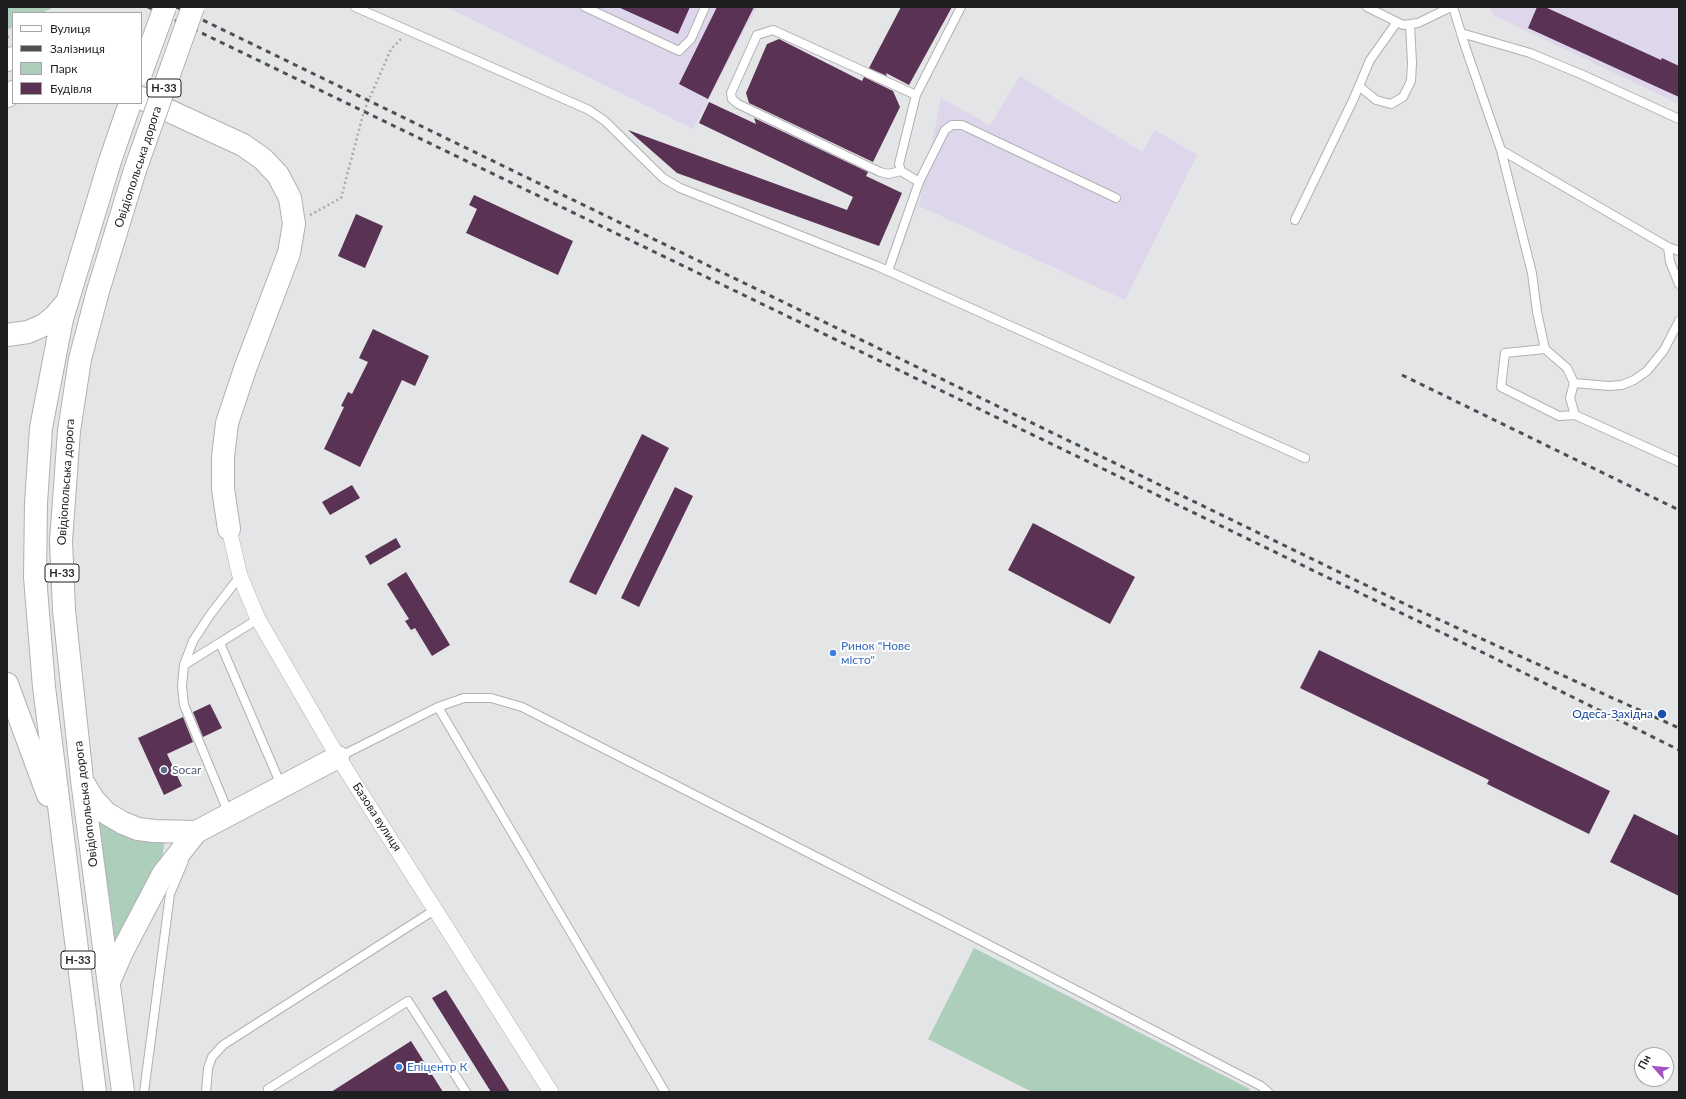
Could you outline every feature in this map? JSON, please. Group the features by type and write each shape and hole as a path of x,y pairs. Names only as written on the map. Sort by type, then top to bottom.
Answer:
{"main road":[{"name":"Н-33","path":"142,70 165,7"},
{"name":"Овідіопольська дорога","path":"123,1092 82,780 62,576 61,541 66,460 74,394 88,326 135,170 193,7"},
{"path":"142,90 196,122"},
{"path":"142,98 196,122 243,145 263,159 278,175 290,198 294,224 289,253 245,369 227,423 223,457 223,483 229,529"},
{"name":"Н-33","path":"95,1092 42,672 37,612 34,541 42,428 54,354 66,302 110,160 130,104"},
{"path":"7,335 28,332 44,325 55,316 66,302"},
{"path":"7,684 61,829"},
{"path":"82,780 92,799 106,813 123,823 138,829 154,831 196,832 230,816 338,757"},
{"path":"108,982 163,874 196,832"}],"street":[{"name":"Базова вулиця","path":"229,529 240,576 258,618 338,757 551,1092"}],"lane":[{"path":"355,7 588,110 605,121 664,178 680,188 888,271 1305,458"},
{"path":"585,7 678,51 691,39 705,7"},
{"path":"919,182 901,171 899,164 916,95 961,7"},
{"path":"1366,7 1403,24 1418,23 1452,7 1501,150 1523,236 1545,349 1567,368 1574,383 1570,398 1575,415"},
{"path":"1295,220 1370,60 1397,22"},
{"path":"1359,86 1376,100 1391,104 1403,97 1411,81 1412,63 1410,24"},
{"path":"901,171 888,174 880,172 738,104 732,99 730,93 757,35 774,30 916,95"},
{"path":"1461,33 1530,53 1583,75 1679,119"},
{"path":"888,271 919,182 945,130 952,125 962,124 1116,198"},
{"path":"1501,150 1668,247 1679,251"},
{"path":"1668,247 1670,262 1679,284"},
{"path":"1574,383 1609,386 1622,385 1634,380 1646,371 1664,350 1679,321"},
{"path":"1545,349 1505,354 1500,387 1559,416 1575,415 1679,462"},
{"path":"230,816 184,704 182,686 184,665 193,641 210,615 240,576"},
{"path":"184,665 258,618"},
{"path":"220,643 282,788"},
{"path":"338,757 438,707 464,698 491,698 522,707 975,938 1261,1086 1268,1092"},
{"path":"438,707 665,1092"},
{"path":"144,1092 170,894 196,832"},
{"path":"206,1092 208,1068 212,1057 223,1045 436,909"},
{"path":"268,1089 408,1001 466,1092"}],"path":[{"path":"294,224 341,198 364,111 391,49 409,31"}],"shaded area":[{"path":"447,7 757,7 693,129"},
{"path":"1489,7 1679,7 1679,104 1495,16"},
{"path":"1020,76 1142,152 1155,130 1197,155 1125,300 919,206 941,98 990,125"}],"green space":[{"path":"7,7 54,7 44,12 12,12 12,28 7,30"},
{"path":"97,810 165,840 162,857 116,948"},
{"path":"974,948 1250,1089 1248,1092 1032,1092 928,1039"}],"building":[{"path":"618,7 690,7 678,34"},
{"path":"717,7 754,7 708,99 679,84"},
{"path":"901,7 952,7 909,85 886,73 887,76 869,68"},
{"path":"1537,7 1545,7 1661,60 1662,58 1679,66 1679,97 1528,28"},
{"path":"779,39 862,81 864,77 893,91 900,107 873,162 749,103 746,93 767,44"},
{"path":"709,102 756,124 754,118 868,172 866,176 902,193 879,246 677,173 628,130 847,210 853,197 699,123"},
{"path":"474,195 573,241 558,275 466,233 477,209 469,205"},
{"path":"356,214 383,226 365,268 338,256"},
{"path":"373,329 429,356 415,386 402,380 360,467 324,449 344,407 341,406 348,392 352,394 368,362 359,358"},
{"path":"642,434 669,448 596,595 569,582"},
{"path":"352,485 360,498 330,515 322,502"},
{"path":"675,487 693,496 639,607 621,598"},
{"path":"1033,523 1135,577 1110,624 1008,570"},
{"path":"396,538 401,547 370,565 365,556"},
{"path":"406,572 450,645 432,656 415,628 411,630 405,621 409,619 387,584"},
{"path":"1319,650 1610,791 1589,834 1487,784 1489,780 1300,688"},
{"path":"210,704 222,728 203,737 193,712"},
{"name":"Socar","path":"183,717 193,742 167,754 182,786 164,795 138,738"},
{"path":"1634,814 1679,836 1679,896 1610,862"},
{"path":"446,990 510,1092 491,1092 432,998"},
{"name":"Епіцентр К","path":"411,1041 443,1092 331,1092"}],"railway":[{"path":"148,7 1490,656 1679,750"},
{"path":"176,7 1409,606 1679,728"},
{"path":"1402,375 1679,510"}],"place":[{"name":"Ринок \"Нове місто\"","path":"833,653"},
{"name":"Одеса-Західна","path":"1662,714"},
{"name":"Socar","path":"164,770"},
{"name":"Епіцентр К","path":"399,1067"}]}
